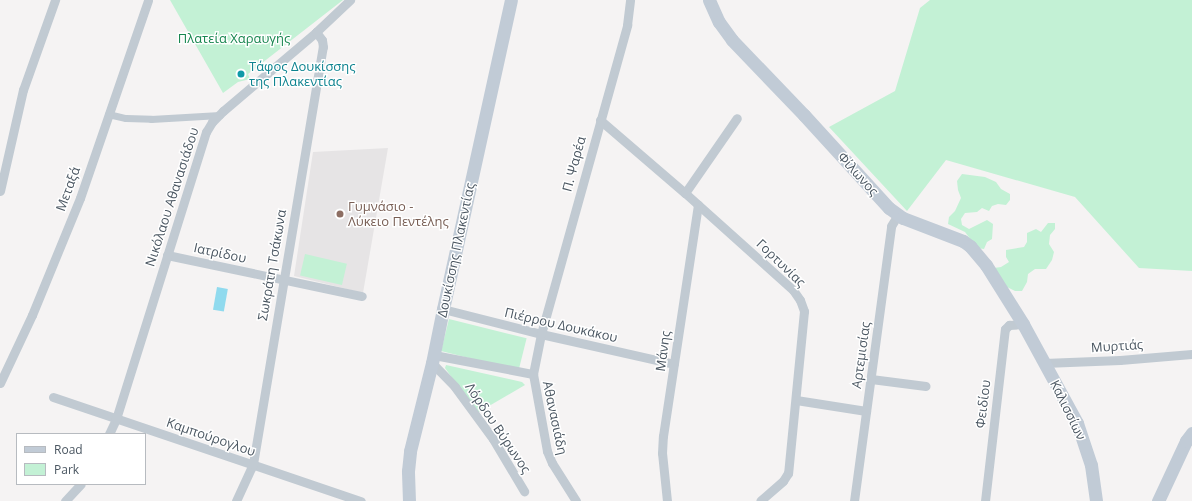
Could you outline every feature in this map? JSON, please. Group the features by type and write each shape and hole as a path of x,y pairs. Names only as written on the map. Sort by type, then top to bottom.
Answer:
{"main road":[{"name":"Δουκίσσης Πλακεντίας","path":"409,501 408,471 410,451 433,359 511,0"},
{"name":"Φίλωνος","path":"709,0 719,22 732,40 804,114 883,202 898,215 954,237 970,246 996,280 1023,324"},
{"name":"Καλισσίων","path":"1023,324 1069,407 1082,437 1091,465 1096,501"},
{"path":"1158,501 1186,441 1192,433"}],"street":[{"path":"0,191 23,90 55,0"},
{"name":"Μεταξά","path":"0,382 32,315 80,198 148,0"},
{"name":"Νικόλαου Αθανασιάδου","path":"109,433 116,418 206,132 212,122 316,32 350,0"},
{"name":"Π. Ψαρέα","path":"541,334 627,25 630,0"},
{"name":"Σωκράτη Τσάκωνα","path":"236,501 252,464 323,47 322,40 316,32"},
{"path":"108,114 126,118 151,119 220,115"},
{"path":"685,193 737,118"},
{"name":"Γορτυνίας","path":"600,120 685,193 793,290 800,300 804,311 788,472 783,481 760,501"},
{"name":"Μάνης","path":"667,501 662,453 663,436 698,205"},
{"name":"Αρτεμισίας","path":"854,501 891,226 898,215"},
{"name":"Ιατρίδου","path":"167,255 362,296"},
{"name":"Πιέρρου Δουκάκου","path":"443,309 541,334 674,364"},
{"name":"Φειδίου","path":"985,501 1006,329 1009,325 1023,324"},
{"name":"Αθανασιάδη","path":"541,334 533,374 547,451 552,463 576,501"},
{"name":"Μυρτιάς","path":"1044,363 1120,360 1192,354"},
{"path":"433,359 533,374"},
{"name":"Λόρδου Βύρωνος","path":"433,359 456,387 489,433 524,491"},
{"path":"871,379 926,386"},
{"name":"Καμπούρογλου","path":"53,397 361,501"},
{"path":"796,400 866,411"},
{"path":"65,501 80,485"}],"shaded area":[{"name":"Γυμνάσιο - Λύκειο Πεντέλης","path":"388,148 363,293 294,276 313,152"}],"green space":[{"name":"Πλατεία Χαραυγής","path":"170,0 343,0 248,74 250,79 238,82 223,93"},
{"path":"930,0 1192,0 1192,271 1139,268 1075,197 946,160 907,211 829,127 895,91 920,8"},
{"path":"962,174 985,177 996,182 1001,189 1010,194 1010,200 1006,205 998,204 992,206 989,211 982,208 977,212 965,213 961,219 962,225 969,229 987,220 993,224 992,239 987,242 984,249 977,248 965,232 948,224 949,217 955,211 961,198 957,181"},
{"path":"1048,223 1055,223 1055,229 1050,235 1049,244 1054,252 1052,260 1046,269 1035,269 1028,274 1027,282 1022,291 1015,291 1007,287 994,268 1001,267 1009,262 1006,257 1006,250 1024,247 1027,242 1027,233 1036,229 1041,232"},
{"path":"305,254 347,264 342,285 300,275"},
{"path":"449,319 527,338 519,370 441,351"},
{"path":"446,365 522,382 525,385 477,413 445,368"}],"water":[{"path":"217,287 228,289 224,312 213,310"}],"place":[{"name":"Τάφος Δουκίσσης της Πλακεντίας","path":"241,74"},
{"name":"Γυμνάσιο - Λύκειο Πεντέλης","path":"340,214"}]}
